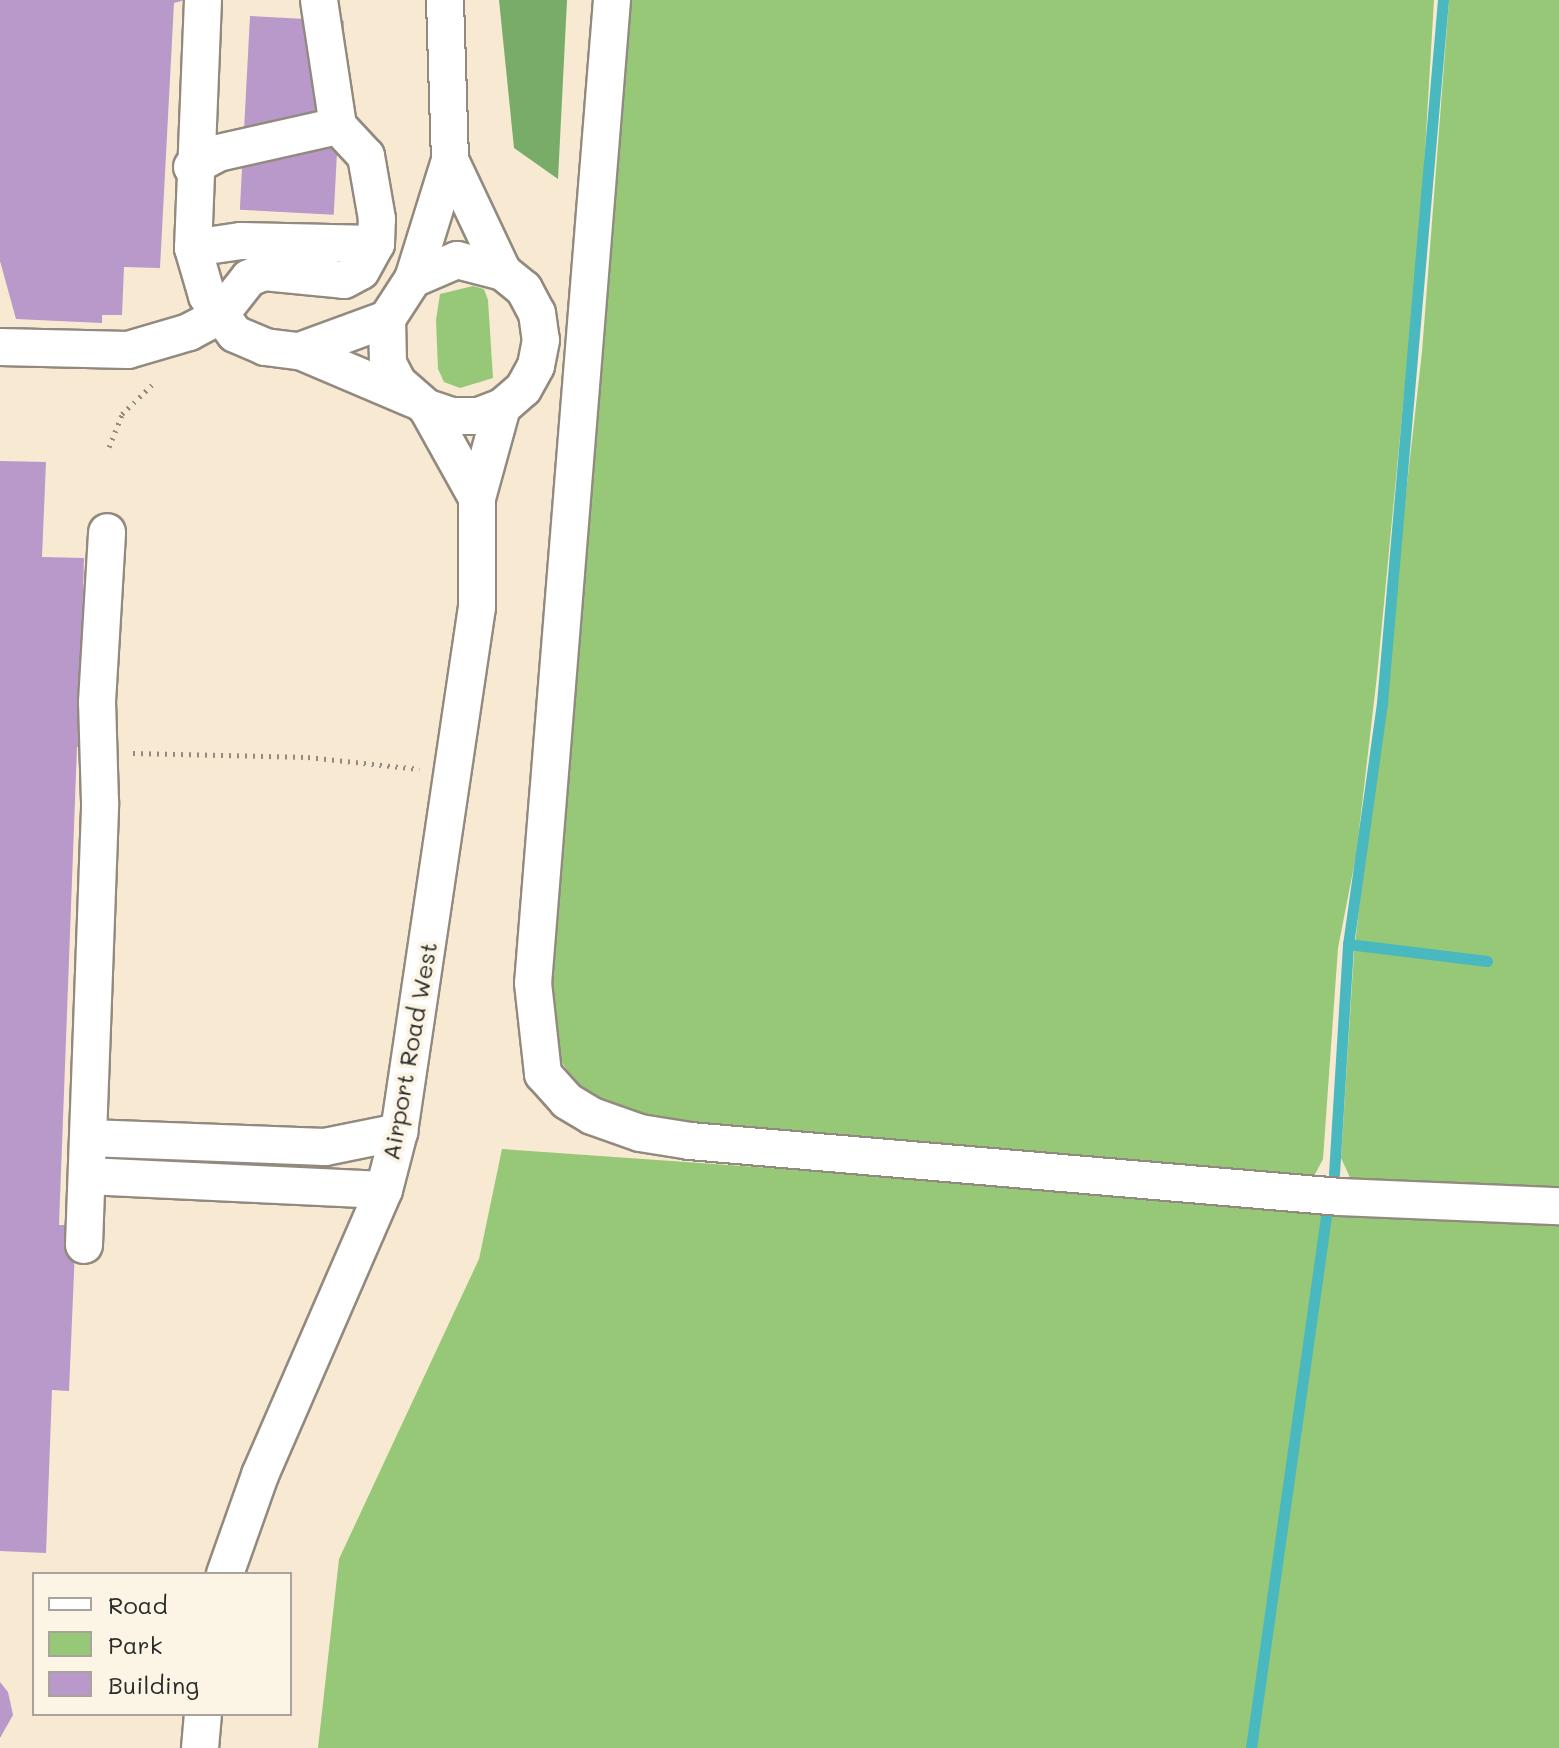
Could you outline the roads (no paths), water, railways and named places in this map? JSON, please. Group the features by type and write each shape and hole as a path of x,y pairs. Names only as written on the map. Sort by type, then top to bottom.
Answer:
{"street":[{"path":"203,0 192,167 193,248 207,296 219,316 235,334 265,347 300,351 452,416 478,416 502,407 523,389 536,366 541,340 537,313 524,289 503,272 457,260 413,279"},
{"path":"0,347 128,350 179,336 219,316 249,278 264,272 344,280 361,271 376,244 366,156 338,126 319,0"},
{"path":"420,404 388,363 387,319 397,297 413,279 450,160 445,0"},
{"path":"612,0 533,983 543,1074 567,1101 592,1116 640,1133 690,1141 1324,1195 1559,1206"},
{"path":"192,167 218,153 338,126"},
{"path":"450,160 503,272"},
{"path":"193,248 241,241 376,244"},
{"path":"300,351 387,319"},
{"name":"Airport Road West","path":"420,404 477,498"},
{"name":"Airport Road West","path":"226,1572 260,1475 384,1190 399,1132 477,607 477,498 502,407"},
{"path":"84,1245 100,752 97,702 107,532"},
{"path":"89,1138 325,1147 399,1132"},
{"path":"87,1176 384,1190"},
{"path":"200,1748 203,1716"}],"waterway":[{"path":"1443,0 1382,703 1348,944 1487,961"},
{"path":"1334,1174 1348,944"},
{"path":"1251,1748 1327,1209"}]}
